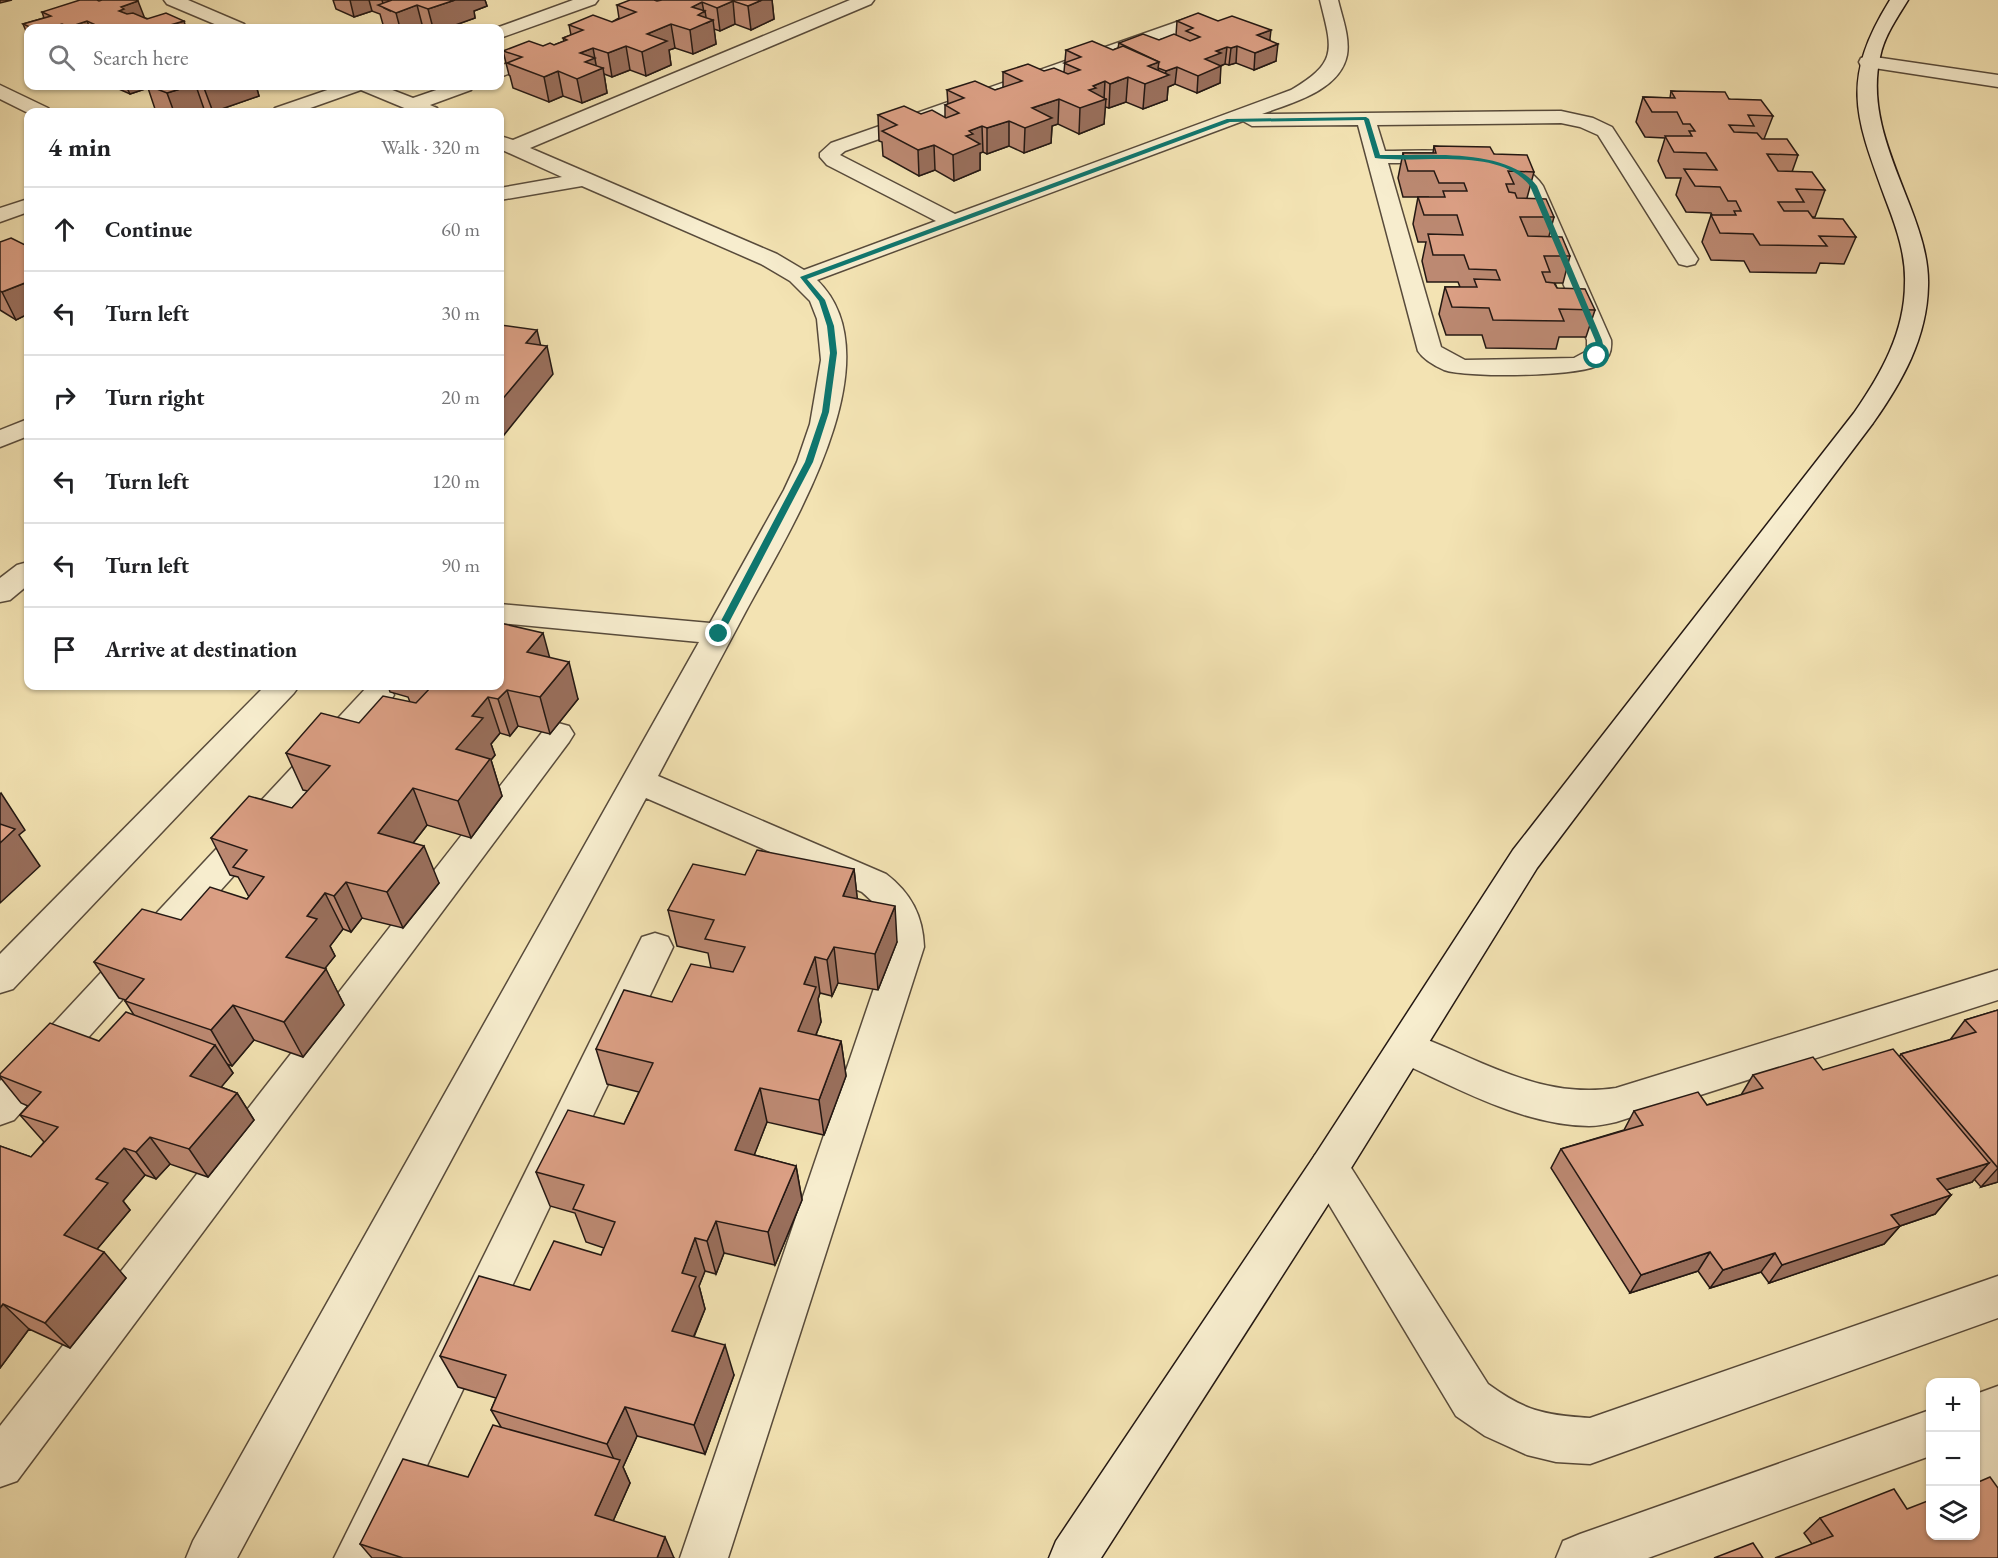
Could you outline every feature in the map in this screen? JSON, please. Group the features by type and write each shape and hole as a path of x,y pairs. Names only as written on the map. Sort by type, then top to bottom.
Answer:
{"street":[{"path":"173,0 229,24"},
{"path":"506,145 865,0"},
{"path":"802,278 1298,94 1328,74 1336,64 1339,53 1329,0"},
{"path":"1073,1558 1407,1048 1525,859 1864,418 1894,373 1911,328 1917,284 1912,242 1869,126 1865,87 1869,54 1882,23 1899,0"},
{"path":"504,31 573,2"},
{"path":"956,222 834,161 830,153 838,147 1197,21"},
{"path":"504,70 564,46"},
{"path":"1868,62 1998,81"},
{"path":"293,108 345,90"},
{"path":"377,90 420,108"},
{"path":"424,108 457,90"},
{"path":"0,91 33,108"},
{"path":"1230,120 1561,117 1597,126 1605,131 1687,259"},
{"path":"1366,119 1430,351 1444,361 1465,367 1574,365 1587,362 1597,356 1601,349 1599,340 1533,186 1525,175 1506,166 1480,159 1377,157"},
{"path":"210,1558 719,634 809,462 825,412 833,353 831,326 822,300 802,278 769,259 506,145"},
{"path":"504,193 584,179"},
{"path":"0,216 24,207"},
{"path":"0,439 24,429"},
{"path":"0,593 18,570"},
{"path":"504,613 719,634"},
{"path":"0,978 280,690"},
{"path":"0,1108 378,695"},
{"path":"0,1464 558,734"},
{"path":"638,781 873,883 889,895 900,910 906,928 906,947 704,1558"},
{"path":"358,1558 655,947"},
{"path":"1407,1048 1535,1102 1563,1108 1591,1109 1616,1105 1998,985"},
{"path":"1329,1168 1472,1400 1497,1419 1523,1432 1552,1440 1590,1442 1998,1297"},
{"path":"1980,1416 1998,1409"},
{"path":"1580,1558 1926,1434"},
{"path":"1980,1445 1998,1475"}],"building":[{"path":"80,0 137,0 121,7 124,9 119,11 127,14 133,13 147,19 166,13 184,21 174,24 94,24 87,21 78,24 23,24 51,16 42,12"},
{"path":"392,0 455,0 428,9 417,5 396,13 378,5"},
{"path":"630,0 762,0 748,6 733,1 717,8 702,2 692,7 705,11 698,15 713,20 690,30 671,24 647,34 667,41 642,52 626,46 608,53 593,48 580,53 595,58 585,62 603,68 577,79 558,71 544,77 507,63 522,57 504,51 529,41 543,46 567,40 563,38 583,30 569,25 593,15 612,22 636,12 617,5"},
{"path":"1198,13 1218,21 1232,16 1271,30 1257,35 1278,44 1255,53 1237,46 1216,51 1221,53 1205,59 1221,66 1198,76 1177,67 1166,71 1158,68 1159,62 1119,43 1143,34 1159,40 1174,34 1190,41 1200,37 1186,31 1193,28 1177,21"},
{"path":"1092,41 1113,50 1123,46 1159,62 1148,66 1169,75 1145,84 1128,77 1110,84 1105,81 1089,90 1106,99 1080,108 1059,99 1032,108 1052,118 1025,128 1009,121 987,128 982,126 969,131 973,134 966,136 980,144 953,155 934,145 918,150 882,131 897,125 878,115 904,106 921,114 932,110 946,118 959,113 945,105 964,98 947,90 975,81 995,90 1022,81 1003,72 1028,64 1044,71 1054,68 1068,74 1080,70 1064,63 1081,57 1066,50"},
{"path":"159,90 177,90 167,93"},
{"path":"1671,91 1725,92 1729,99 1761,100 1773,116 1748,115 1754,126 1729,125 1734,132 1757,133 1762,139 1787,139 1798,155 1767,154 1778,171 1812,172 1825,190 1796,189 1804,202 1778,202 1784,211 1808,211 1813,218 1843,219 1856,237 1819,236 1827,246 1760,245 1753,234 1720,233 1711,215 1736,215 1734,211 1741,211 1736,201 1728,201 1720,187 1695,186 1684,169 1717,170 1706,153 1674,152 1665,136 1692,136 1689,131 1695,131 1690,124 1683,124 1677,112 1652,112 1643,97 1675,98"},
{"path":"1434,146 1490,147 1494,154 1527,155 1534,172 1508,171 1514,184 1506,184 1509,192 1515,193 1517,198 1546,199 1554,217 1520,217 1528,236 1562,237 1570,256 1544,256 1550,272 1542,272 1546,282 1554,283 1557,288 1585,289 1595,310 1559,309 1564,321 1493,320 1489,308 1452,307 1445,287 1477,287 1474,279 1500,280 1496,270 1469,269 1464,255 1433,255 1428,234 1463,235 1457,215 1424,215 1418,197 1445,197 1443,191 1467,191 1464,183 1439,183 1434,171 1408,171 1403,153 1436,153"},
{"path":"11,238 24,244 24,283 2,292 0,291 0,242"},
{"path":"504,326 537,330 526,343 547,346 504,397"},
{"path":"504,624 543,633 527,652 569,662 540,697 507,690 498,699 488,697 472,716 483,718 456,749 490,759 458,801 413,788 378,833 424,846 387,892 346,882 334,896 325,893 307,916 317,919 286,957 326,969 284,1022 233,1005 211,1030 125,1001 144,979 94,962 142,909 181,920 210,887 247,899 264,877 233,867 247,850 211,838 249,796 292,808 330,766 286,753 321,713 359,723 383,696 416,703 428,690 504,690"},
{"path":"0,824 15,829 0,843"},
{"path":"757,850 854,869 843,896 895,906 875,954 834,947 827,960 815,957 804,984 816,987 798,1031 841,1041 819,1100 760,1088 735,1150 796,1166 768,1232 716,1221 707,1241 695,1238 682,1273 696,1277 672,1331 725,1345 694,1425 625,1407 607,1444 491,1410 506,1375 440,1356 479,1276 530,1290 554,1241 601,1255 615,1222 573,1209 584,1185 536,1172 568,1110 624,1124 653,1063 596,1049 624,990 672,1002 691,964 733,972 745,947 705,939 714,920 668,910 693,864 745,875"},
{"path":"1998,1010 1998,1168 1901,1054 1976,1032 1965,1020"},
{"path":"126,1012 215,1045 190,1076 237,1093 189,1149 150,1137 136,1152 124,1148 96,1179 108,1183 64,1235 104,1252 45,1323 3,1304 0,1308 0,1146 31,1157 58,1127 20,1115 41,1092 0,1076 0,1074 50,1023 99,1041"},
{"path":"1893,1049 1989,1163 1937,1179 1951,1195 1891,1215 1900,1226 1782,1265 1775,1253 1723,1270 1710,1252 1641,1275 1561,1149 1643,1125 1634,1111 1698,1092 1707,1105 1763,1088 1753,1075 1813,1057 1823,1070"},
{"path":"493,1425 620,1460 595,1515 665,1537 657,1558 403,1558 360,1544 403,1459 468,1477"},
{"path":"1990,1477 1998,1488 1998,1558 1775,1558 1833,1536 1820,1518 1894,1489 1907,1509 1926,1502 1926,1540 1980,1540 1980,1481"},
{"path":"1753,1543 1763,1558 1714,1558"}],"route":[{"path":"719,634 809,462 825,412 831,382 833,353 831,326 822,300 802,278 1230,120 1366,119 1377,157 1480,159 1506,166 1525,175 1533,186 1599,340 1601,349 1597,356"}]}
